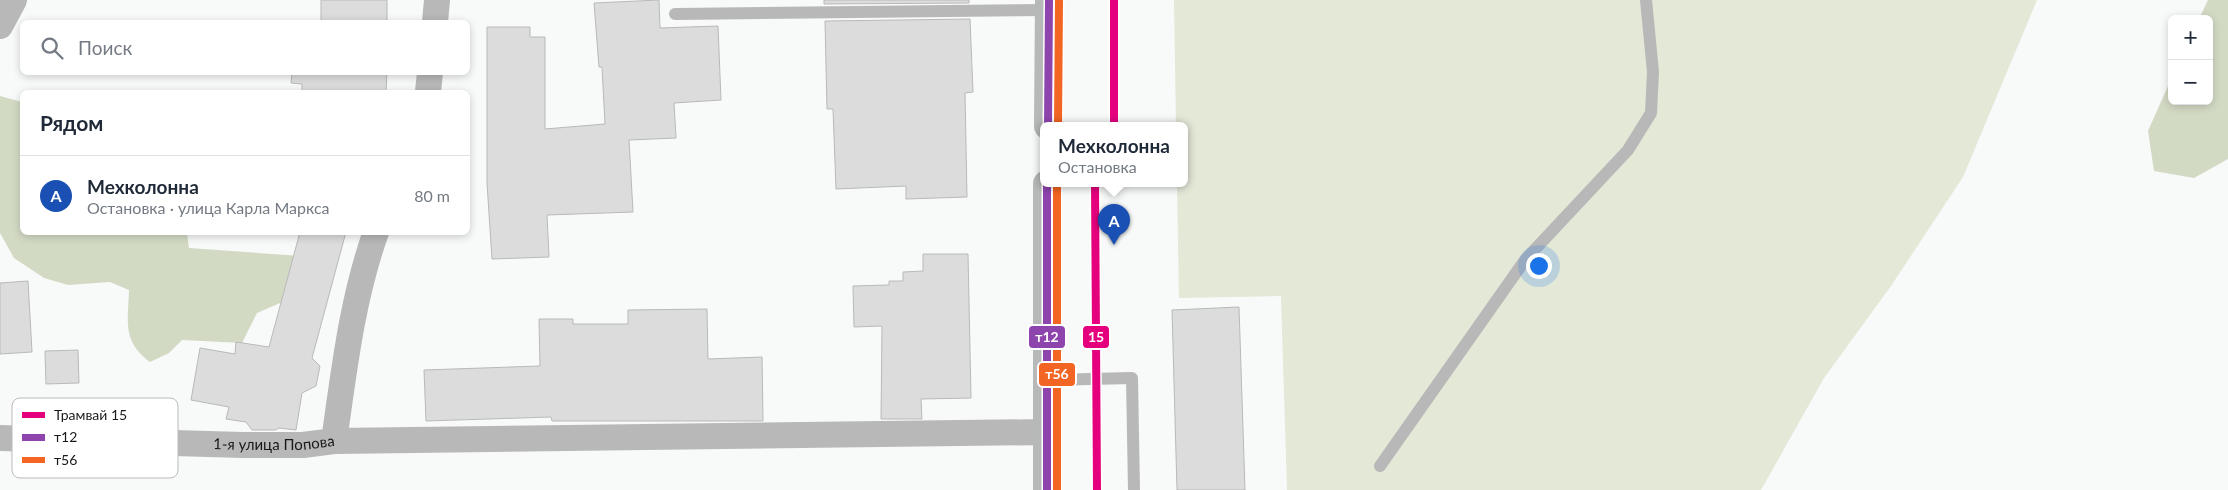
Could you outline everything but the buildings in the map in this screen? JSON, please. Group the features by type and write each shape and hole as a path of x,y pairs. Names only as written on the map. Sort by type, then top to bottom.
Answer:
{"main road":[{"path":"1048,122 1049,5"},
{"path":"1047,187 1047,490"}],"street":[{"path":"0,26 14,0"},
{"path":"435,20 437,0"},
{"path":"428,90 430,75"},
{"name":"1-я улица Попова","path":"178,443 303,445 334,441 351,331 366,260 375,235"},
{"path":"334,441 1047,432"}],"lane":[{"path":"1380,466 1524,260 1628,150 1651,113 1653,72 1646,0"},
{"path":"675,14 1049,5"},
{"path":"1046,380 1132,378 1134,490"}],"green space":[{"path":"1174,0 2037,0 1963,177 1891,286 1824,378 1761,490 1287,490 1281,296 1179,298 1177,187 1188,187 1188,122 1176,122"},
{"path":"2208,0 2228,0 2228,159 2194,178 2154,171 2148,131 2168,86 2168,105 2213,105 2213,15 2201,15"},
{"path":"0,96 20,101 20,235 187,235 189,248 301,256 294,297 257,313 242,343 182,340 169,353 150,362 141,354 131,338 128,321 129,290 110,282 68,285 44,278 14,258 0,233"}],"tram line":[{"name":"15","path":"1114,0 1114,122"},
{"name":"15","path":"1095,187 1097,490"}],"transit line":[{"name":"т12","path":"1048,122 1049,0"},
{"name":"т56","path":"1058,122 1059,0"},
{"name":"т12","path":"1047,187 1047,490"},
{"name":"т56","path":"1057,187 1057,490"}],"place":[{"name":"Мехколонна","path":"1114,245"}]}
